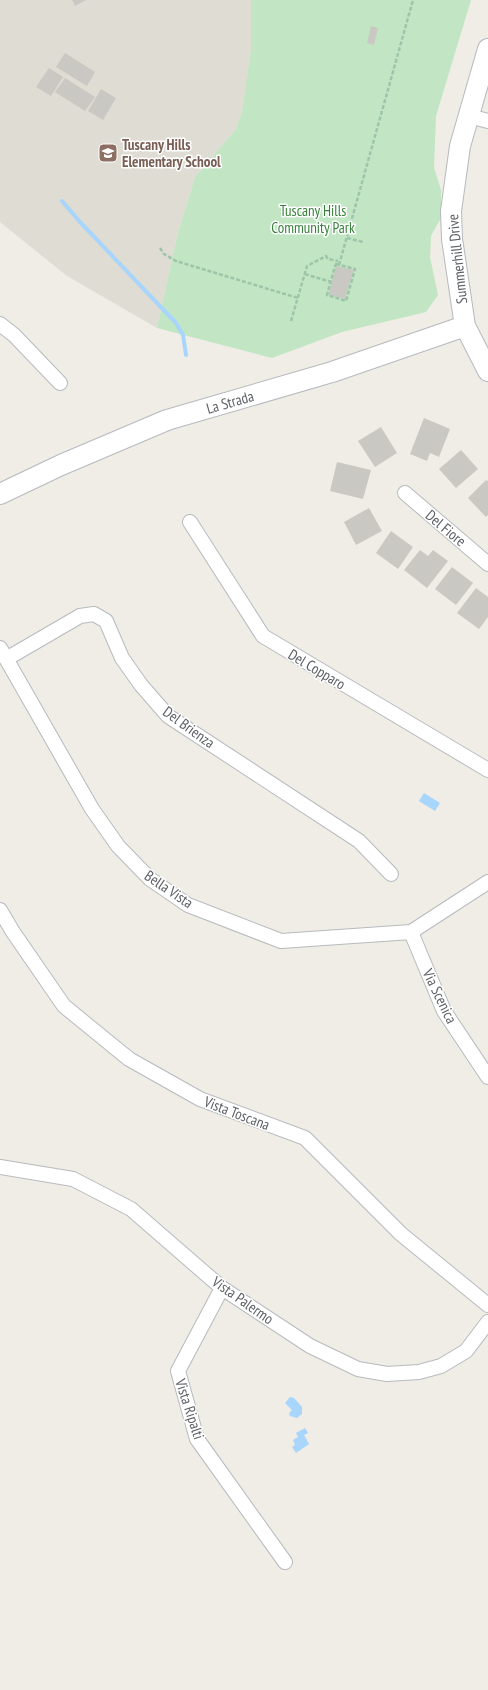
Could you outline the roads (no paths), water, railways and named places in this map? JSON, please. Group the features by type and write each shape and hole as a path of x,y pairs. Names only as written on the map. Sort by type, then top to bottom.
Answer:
{"street":[{"name":"Summerhill Drive","path":"488,50 460,146 451,212 452,239 465,326 488,371"},
{"path":"469,116 488,121"},
{"path":"0,324 14,335 60,383"},
{"name":"La Strada","path":"0,494 61,465 167,420 332,372 465,326"},
{"name":"Del Fiore","path":"404,493 488,564"},
{"name":"Del Copparo","path":"190,522 263,636 488,770"},
{"name":"Del Brienza","path":"3,654 80,616 94,614 106,621 122,658 141,686 168,716 359,841 392,874"},
{"name":"Bella Vista","path":"3,654 92,809 118,846 150,879 188,905 281,942 411,932 488,882"},
{"name":"Vista Toscana","path":"0,910 13,932 64,1006 129,1059 200,1099 305,1138 401,1234 488,1305"},
{"name":"Via Scenica","path":"411,932 444,1011 487,1073"},
{"name":"Vista Palermo","path":"0,1167 73,1179 131,1208 222,1288 310,1346 358,1369 387,1374 419,1372 441,1366 466,1351 488,1322"},
{"name":"Vista Ripalti","path":"222,1288 178,1371 198,1439 285,1562"}],"water":[{"path":"424,793 440,803 435,811 419,801"},
{"path":"290,1397 294,1398 302,1407 302,1414 297,1418 290,1416 289,1413 292,1410 285,1403"},
{"path":"305,1428 308,1433 304,1435 309,1444 296,1453 292,1447 295,1445 293,1440 298,1437 296,1433"}],"waterway":[{"path":"62,201 176,323 183,335 186,355"}],"place":[{"name":"Tuscany Hills Elementary School","path":"108,153"}],"park label":[{"name":"Tuscany Hills Community Park","path":"313,218"}]}
